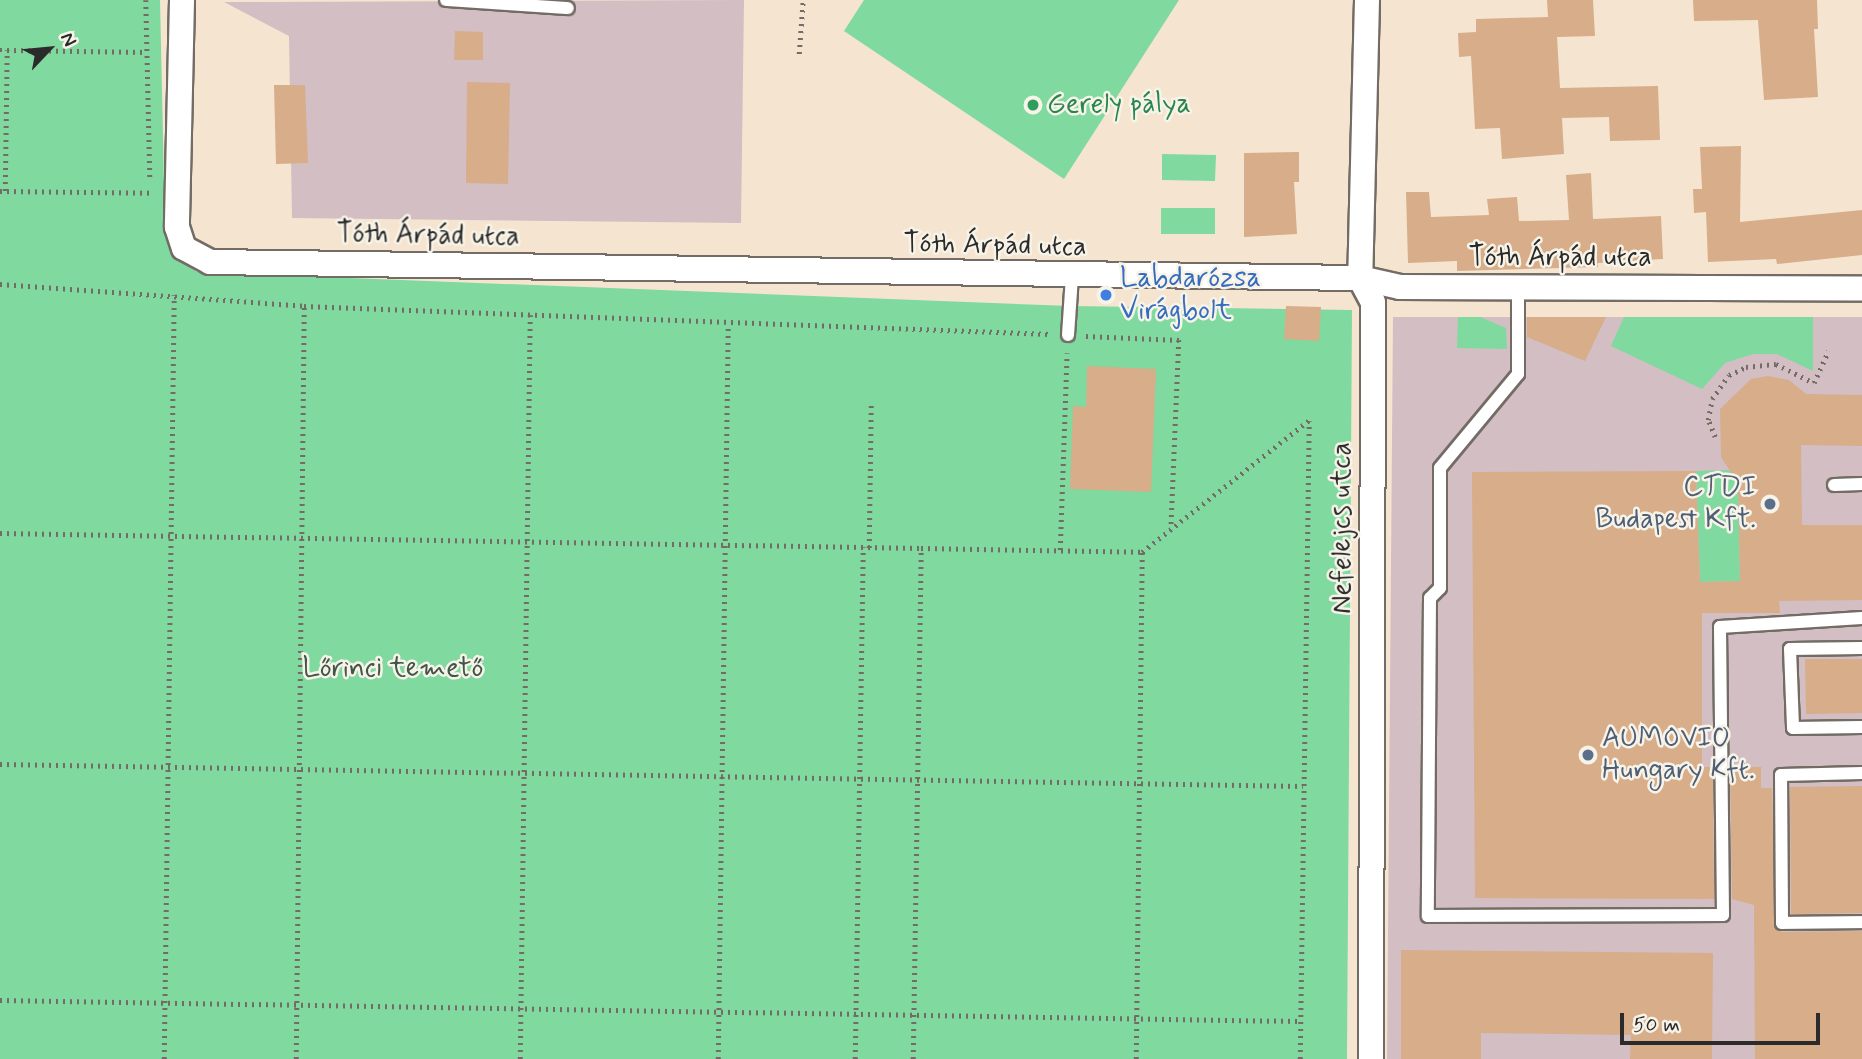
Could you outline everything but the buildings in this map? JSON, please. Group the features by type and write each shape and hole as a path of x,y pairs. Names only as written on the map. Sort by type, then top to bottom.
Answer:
{"street":[{"name":"Tóth Árpád utca","path":"183,0 177,227 184,248 210,261 1072,277 1360,278 1400,287 1862,289"},
{"name":"Nefelejcs utca","path":"1367,0 1360,278 1373,302 1371,1059"}],"lane":[{"path":"446,0 568,8"},
{"path":"1068,335 1072,277"},
{"path":"1518,288 1518,374 1440,468 1440,589 1430,598 1427,916 1724,915 1720,626 1862,618"},
{"path":"1834,485 1862,484"},
{"path":"1862,648 1790,649 1793,728 1862,727"},
{"path":"1862,773 1781,775 1781,788 1782,923 1862,922"}],"path":[{"path":"7,50 3,191 150,193 146,0"},
{"path":"799,54 803,0"},
{"path":"0,50 148,52"},
{"path":"0,284 304,306 1179,340 1171,529"},
{"path":"164,1059 174,295"},
{"path":"296,1059 304,306"},
{"path":"520,1059 530,315"},
{"path":"718,1059 728,324"},
{"path":"1060,550 1068,335"},
{"path":"1715,437 1708,419 1712,400 1729,375 1746,367 1776,364 1814,383 1828,352"},
{"path":"856,1059 860,779 871,401"},
{"path":"0,533 1142,552 1309,421 1300,1059"},
{"path":"913,1059 921,548"},
{"path":"1136,1059 1142,552"},
{"path":"0,764 1303,786"},
{"path":"0,1000 1300,1021"}],"shaded area":[{"path":"744,0 741,223 292,218 289,36 224,2"},
{"path":"1393,317 1862,317 1862,1059 1387,1059"}],"green space":[{"name":"Lőrinci temető","path":"0,0 160,0 165,228 176,258 197,272 1070,306 1352,310 1347,1059 0,1059"},
{"name":"Gerely pálya","path":"864,0 1179,0 1064,179 844,31"},
{"path":"1162,154 1216,155 1215,181 1162,180"},
{"path":"1161,208 1215,208 1215,234 1161,234"},
{"path":"1458,317 1480,317 1506,328 1507,349 1457,348"},
{"path":"1624,317 1813,317 1813,371 1777,354 1753,354 1725,363 1702,389 1611,346"},
{"path":"1730,470 1738,483 1740,581 1700,582 1696,471"}],"place":[{"name":"Gerely pálya","path":"1033,105"},
{"name":"Labdarózsa Virágbolt","path":"1106,295"},
{"name":"CTDI Budapest Kft.","path":"1770,504"},
{"name":"AUMOVIO Hungary Kft.","path":"1588,755"}]}
